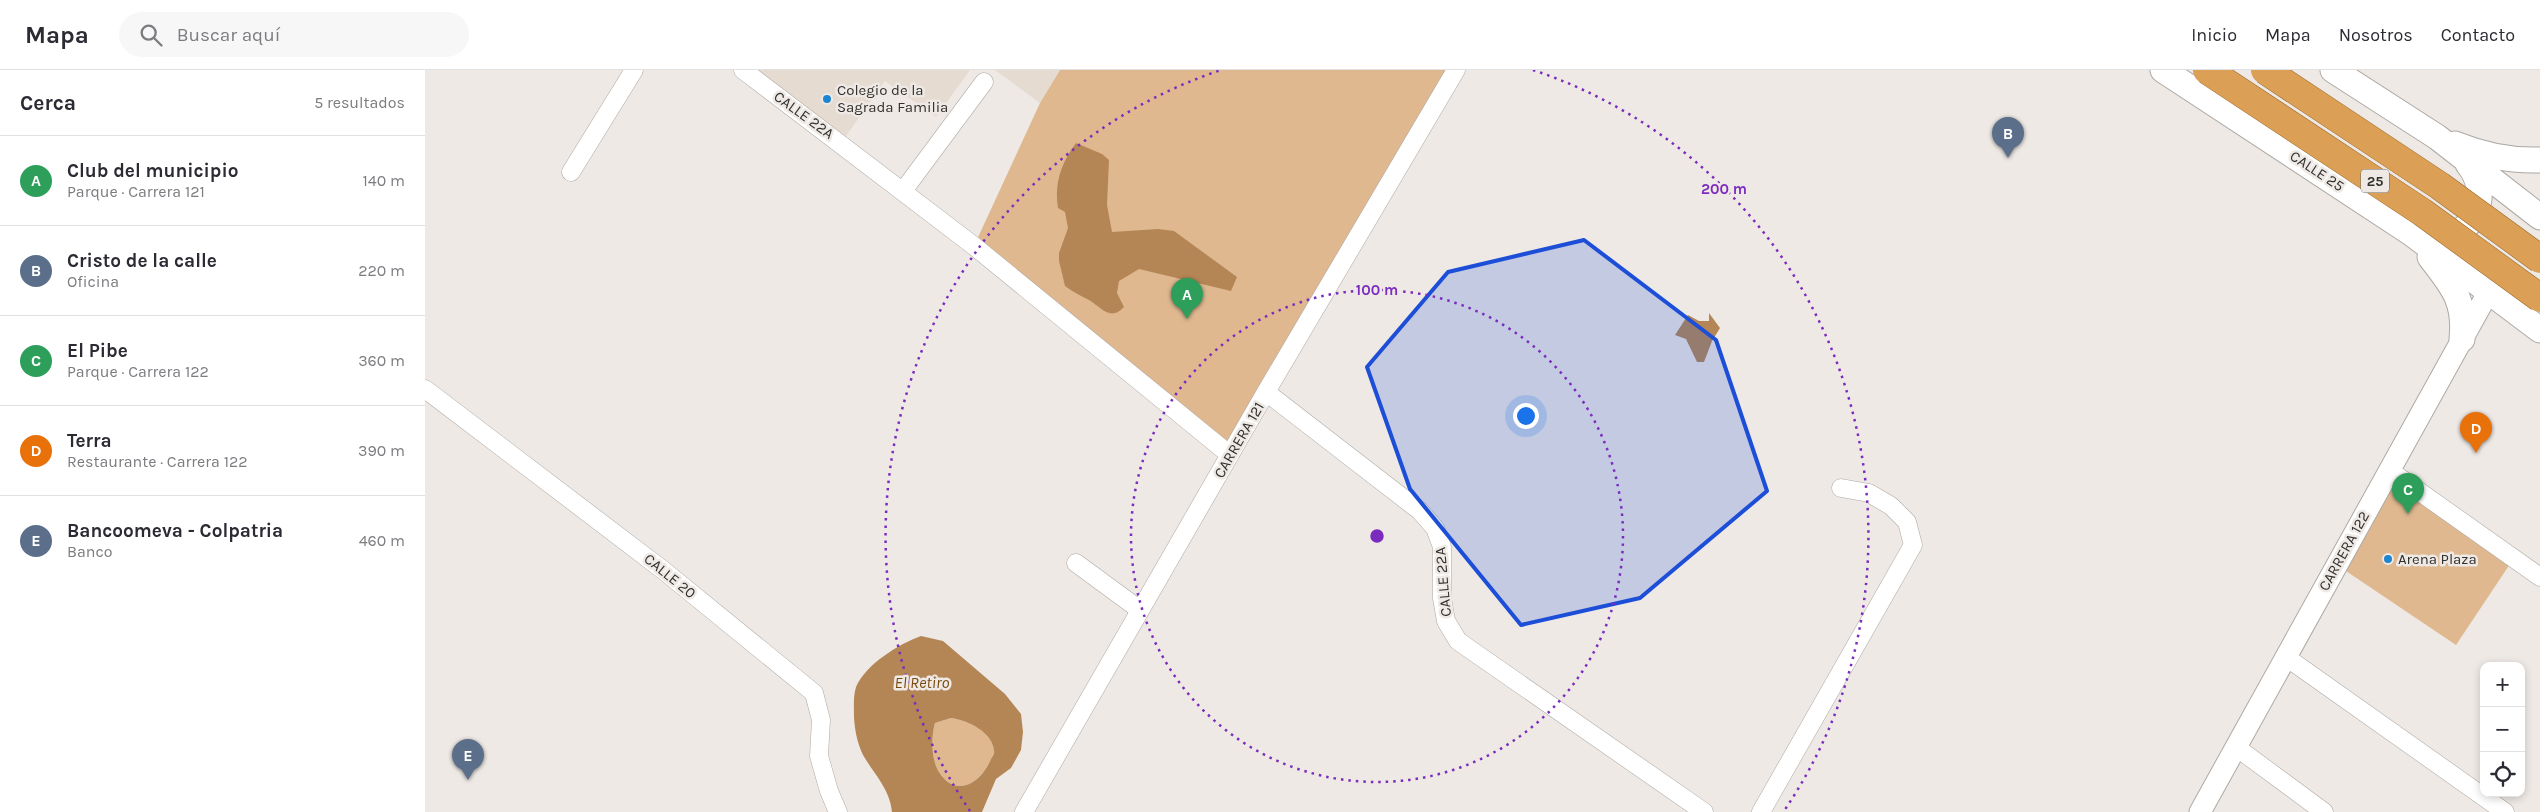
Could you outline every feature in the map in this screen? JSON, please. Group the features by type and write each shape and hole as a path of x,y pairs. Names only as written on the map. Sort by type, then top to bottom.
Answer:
{"highway":[{"name":"CALLE 25","path":"2207,70 2422,212 2540,298"},
{"name":"25","path":"2265,70 2440,186 2540,259"}],"main road":[{"name":"CALLE 25","path":"2163,70 2411,233 2540,330"},
{"path":"2333,70 2437,136 2540,218 2489,291"},
{"path":"2437,136 2474,152 2506,159 2540,160"},
{"path":"2411,233 2427,239 2444,239 2460,232 2472,221 2479,205 2480,188 2475,172 2464,159"},
{"path":"2411,233 2458,297 2464,320 2462,339"},
{"path":"2540,285 2534,305 2540,326"}],"street":[{"path":"571,172 634,70"},
{"name":"CALLE 22A","path":"743,70 975,246 1230,454"},
{"name":"CARRERA 121","path":"1024,812 1266,392 1457,70"},
{"path":"903,191 984,82"},
{"name":"CARRERA 122","path":"2200,812 2489,291"},
{"name":"CALLE 20","path":"425,389 663,570 814,693 821,720 819,756 829,791 838,812"},
{"name":"CALLE 22A","path":"1266,392 1420,511 1435,528 1442,547 1442,598 1446,621 1458,641 1704,812"},
{"path":"2389,470 2540,577"},
{"path":"1761,812 1913,545 1907,522 1891,506 1869,493 1841,488"},
{"path":"1076,563 1140,610"},
{"path":"2286,657 2505,812"},
{"path":"2236,747 2324,812"}],"highlighted area":[{"path":"1584,240 1716,340 1767,491 1640,598 1521,625 1410,489 1367,367 1448,272"}],"shaded area":[{"name":"Colegio de la Sagrada Familia","path":"743,70 970,70 936,117 885,81 841,143"},
{"path":"995,70 1060,70 1040,103"},
{"path":"1060,70 1456,70 1230,455 974,246 1040,103"},
{"path":"2389,470 2514,558 2456,645 2337,565"},
{"path":"951,718 964,721 979,728 990,738 993,744 994,753 986,769 967,785 960,786 945,780 934,761 932,742 935,723"}],"water":[{"path":"1076,143 1102,154 1109,160 1107,205 1112,232 1158,229 1174,231 1237,277 1231,291 1139,269 1119,281 1117,293 1124,307 1119,311 1110,313 1065,286 1059,253 1068,228 1065,212 1058,208 1057,191 1060,174 1066,158"},
{"path":"1709,313 1720,328 1712,341 1704,362 1697,362 1686,339 1675,335 1688,315 1699,321 1709,321"},
{"name":"El Retiro","path":"921,636 943,641 1005,694 1021,714 1023,732 1021,750 1011,768 996,779 982,812 892,812 885,789 863,755 854,718 856,687 867,670 875,663 893,650","holes":["951,718 964,721 978,728 993,744 993,756 986,769 967,785 960,786 945,780 934,761 933,735 935,723"]}],"place":[{"name":"Colegio de la Sagrada Familia","path":"827,99"},
{"name":"Cristo de la calle","path":"2008,158"},
{"name":"Club del municipio","path":"1187,319"},
{"name":"Terra","path":"2476,453"},
{"name":"El Pibe","path":"2408,514"},
{"name":"Arena Plaza","path":"2388,559"},
{"name":"Bancoomeva - Colpatria","path":"468,780"}]}
